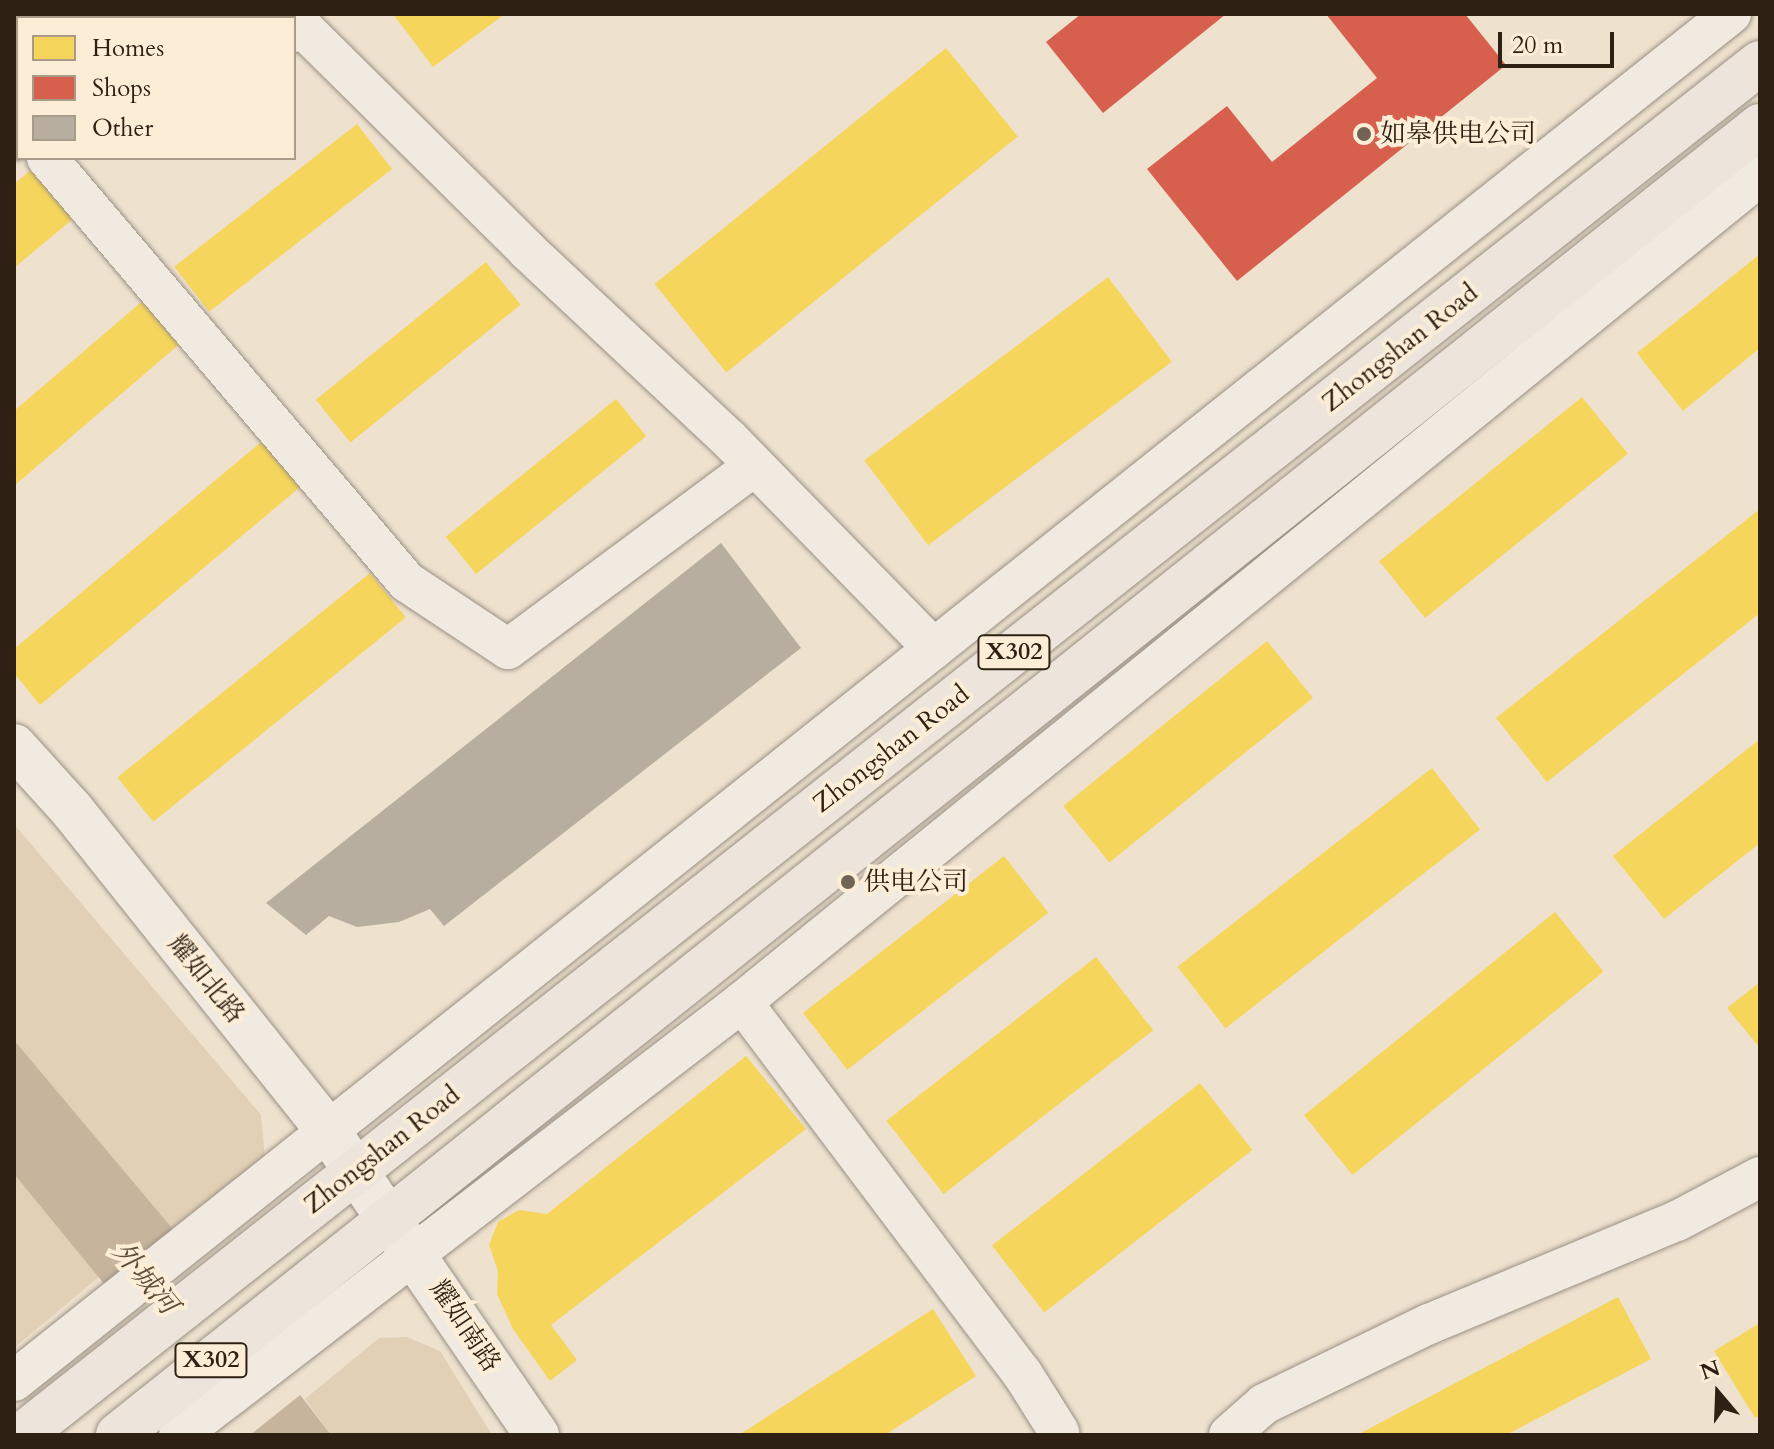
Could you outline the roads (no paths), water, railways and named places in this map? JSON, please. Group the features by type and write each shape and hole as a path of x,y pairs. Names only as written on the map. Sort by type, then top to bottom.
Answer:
{"main road":[{"name":"Zhongshan Road","path":"22,1435 1760,63"},
{"name":"Zhongshan Road","path":"118,1435 317,1300 402,1235 1760,126"}],"street":[{"path":"14,1381 1731,14"},
{"path":"296,31 303,28 753,467 934,649"},
{"path":"49,160 407,582 508,649 753,467"},
{"path":"402,1235 742,1002 1760,176"},
{"name":"耀如北路","path":"14,746 72,810 328,1131 402,1235"},
{"path":"742,1002 1022,1373 1058,1434"},
{"path":"1229,1435 1264,1404 1429,1324 1677,1221 1760,1177"},
{"name":"耀如南路","path":"402,1235 537,1435"},
{"path":"179,1435 317,1300"}],"water":[{"name":"外城河","path":"14,1040 172,1228 331,1435 228,1435 14,1174"}],"place":[{"name":"如皋供电公司","path":"1364,134"},
{"name":"供电公司","path":"848,882"}]}
